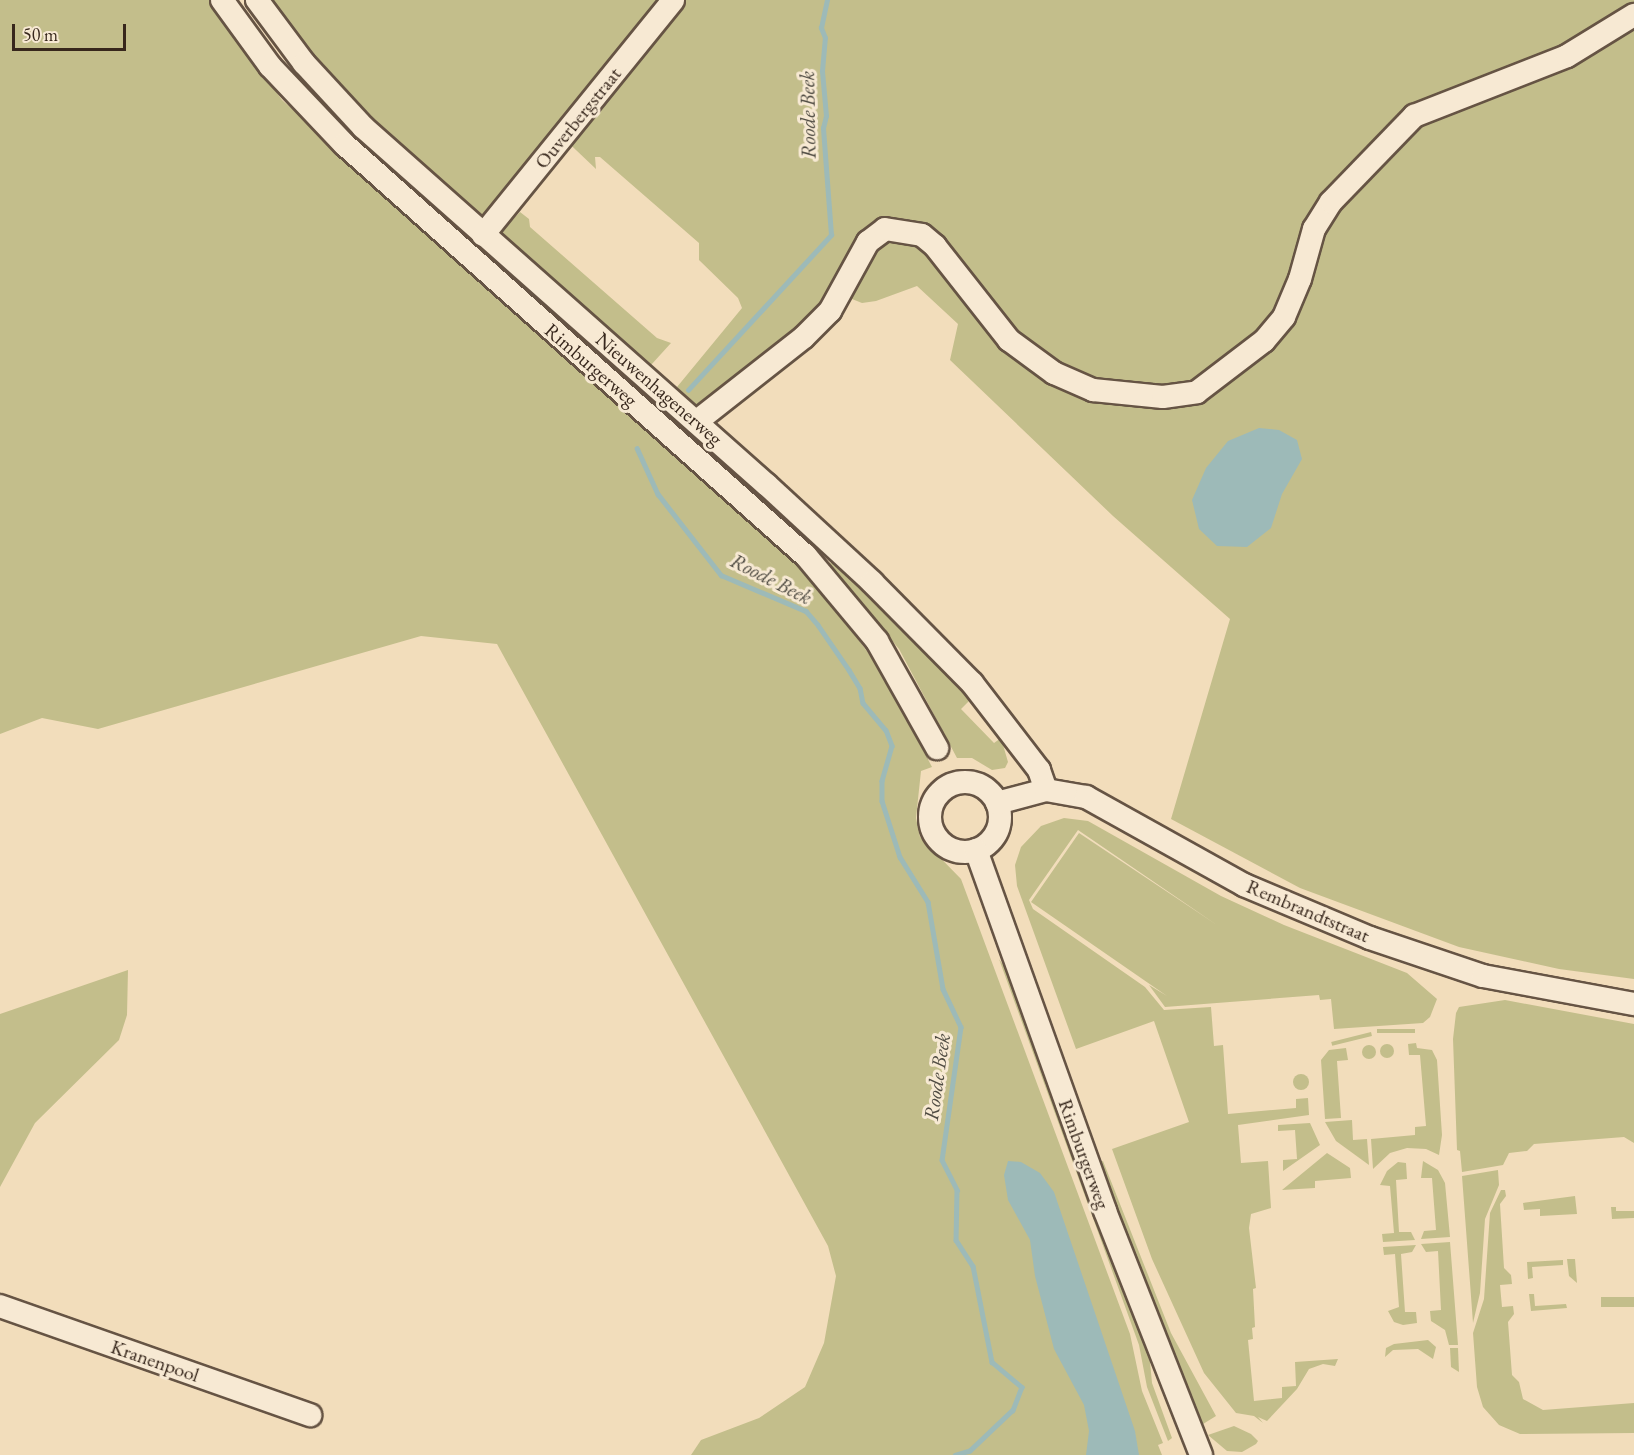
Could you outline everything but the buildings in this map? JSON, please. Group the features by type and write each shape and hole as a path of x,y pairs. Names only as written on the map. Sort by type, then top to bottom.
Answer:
{"street":[{"name":"Rimburgerweg","path":"222,0 278,75 344,144 806,556 877,641 937,748"},
{"name":"Nieuwenhagenerweg","path":"257,0 304,63 355,119 872,582 972,683 1039,770 1046,790"},
{"name":"Ouverbergstraat","path":"483,235 673,0"},
{"path":"696,422 830,311 868,242 885,229 922,235 935,246 1009,340 1054,373 1094,390 1163,397 1197,392 1264,341 1284,317 1300,279 1314,229 1325,211 1414,116 1567,56 1634,15"},
{"path":"970,783 986,790 997,803 997,831 976,850 952,850 939,840 930,817 934,801 952,785 970,783"},
{"name":"Rembrandtstraat","path":"997,803 1046,790 1086,797 1235,880 1370,938 1483,976 1634,1004"},
{"name":"Rimburgerweg","path":"976,850 1105,1211 1201,1455"},
{"name":"Kranenpool","path":"0,1306 310,1415"}],"shaded area":[{"path":"0,0 209,0 282,100 816,582 883,673 932,767 921,771 916,818 920,837 961,879 1130,1334 1142,1391 1163,1443 1158,1445 1162,1455 691,1455 701,1440 759,1418 805,1387 824,1343 836,1276 828,1246 497,644 421,636 98,729 42,718 0,734"},
{"path":"266,0 1634,0 1634,979 1559,969 1459,947 1300,888 1171,819 1230,619 1113,516 950,360 958,324 917,286 876,301 862,303 842,295 702,410 677,387 742,308 738,298 699,260 699,243 600,157 595,157 596,169 556,131 484,224 334,84"},
{"path":"520,212 529,219 530,227 657,338 671,343 651,365 500,233"},
{"path":"827,562 842,566 972,698 961,709 994,743 1001,738 1008,762 1005,768 992,770 972,758 957,758 899,649"},
{"path":"1064,818 1088,821 1221,896 1284,925 1407,973 1437,999 1430,1017 1423,1023 1334,1029 1331,999 1320,1000 1319,995 1165,1007 1149,985 1167,996 1031,902 1079,833 1217,925 1078,830 1029,900 1033,909 1145,987 1164,1010 1211,1007 1214,1046 1223,1045 1228,1114 1296,1108 1296,1099 1308,1098 1309,1115 1238,1125 1241,1163 1268,1161 1271,1208 1251,1214 1249,1228 1256,1288 1253,1289 1255,1327 1252,1328 1253,1339 1248,1340 1254,1401 1282,1398 1282,1387 1296,1386 1295,1362 1338,1359 1335,1366 1323,1364 1309,1369 1297,1389 1267,1421 1258,1417 1263,1423 1254,1416 1236,1413 1204,1373 1152,1259 1112,1149 1189,1122 1154,1021 1076,1049 1017,886 1015,865 1021,847 1041,826"},
{"path":"999,959 1010,975 1149,1351 1152,1383 1172,1438 1168,1441 1147,1387 1139,1345"},
{"path":"128,970 127,1015 119,1040 35,1123 0,1187 0,1014"},
{"path":"1505,1000 1634,1024 1634,1143 1624,1137 1534,1144 1527,1151 1509,1153 1503,1165 1462,1172 1460,1151 1457,1150 1453,1039 1456,1013 1459,1007"},
{"path":"1377,1029 1415,1029 1415,1033 1377,1033"},
{"path":"1371,1032 1372,1036 1332,1046 1331,1042"},
{"path":"1416,1043 1417,1048 1432,1050 1437,1060 1442,1135 1439,1155 1426,1149 1407,1148 1390,1153 1373,1169 1371,1139 1415,1135 1415,1127 1426,1126 1420,1055 1409,1055 1408,1044"},
{"path":"1387,1044 1392,1046 1394,1051 1392,1056 1387,1058 1382,1056 1380,1051 1382,1046"},
{"path":"1369,1045 1374,1047 1376,1052 1374,1057 1369,1059 1364,1057 1362,1052 1364,1047"},
{"path":"1346,1048 1348,1060 1337,1061 1341,1118 1325,1119 1321,1060 1329,1050"},
{"path":"1298,1074 1304,1074 1309,1082 1307,1088 1298,1090 1293,1085 1293,1079"},
{"path":"1352,1120 1353,1140 1367,1139 1369,1165 1336,1141 1325,1122"},
{"path":"1310,1123 1320,1145 1283,1171 1283,1160 1297,1159 1295,1130 1278,1131 1278,1125"},
{"path":"1327,1153 1350,1168 1351,1178 1315,1181 1315,1188 1282,1190"},
{"path":"1103,1161 1171,1333 1216,1416 1203,1424 1096,1163"},
{"path":"1423,1161 1438,1170 1445,1183 1450,1237 1421,1239 1424,1231 1436,1230 1432,1178 1421,1178"},
{"path":"1398,1162 1406,1163 1407,1179 1396,1180 1399,1232 1411,1232 1415,1240 1383,1242 1382,1234 1394,1233 1390,1186 1380,1185 1387,1171"},
{"path":"1498,1170 1499,1185 1485,1219 1480,1293 1473,1323 1462,1176"},
{"path":"1501,1190 1505,1190 1506,1196 1500,1204 1504,1268 1511,1275 1512,1284 1500,1285 1502,1307 1513,1306 1514,1314 1508,1322 1512,1375 1519,1382 1523,1399 1543,1410 1634,1403 1634,1433 1520,1434 1499,1425 1483,1407 1477,1387 1473,1333 1484,1299 1490,1213"},
{"path":"1575,1196 1577,1214 1540,1216 1540,1209 1524,1210 1523,1203"},
{"path":"1611,1207 1616,1207 1616,1211 1634,1211 1634,1218 1612,1219"},
{"path":"1450,1242 1458,1345 1449,1345 1445,1330 1431,1321 1430,1311 1441,1310 1438,1251 1426,1252 1421,1244"},
{"path":"1416,1245 1412,1252 1401,1254 1405,1312 1416,1312 1417,1323 1403,1325 1394,1322 1388,1311 1399,1307 1395,1254 1384,1255 1383,1247"},
{"path":"1567,1259 1575,1259 1577,1283 1569,1276"},
{"path":"1563,1260 1563,1265 1532,1267 1533,1278 1528,1279 1527,1262"},
{"path":"1529,1294 1534,1294 1535,1306 1566,1304 1567,1308 1531,1311"},
{"path":"1601,1297 1634,1297 1634,1307 1601,1307"},
{"path":"1428,1340 1436,1347 1433,1359 1418,1349 1393,1350 1385,1357 1386,1348 1394,1344"},
{"path":"1450,1348 1458,1348 1459,1372 1451,1367"},
{"path":"1234,1426 1251,1434 1258,1441 1256,1444 1242,1452 1227,1451 1208,1435"}],"water":[{"path":"1259,428 1279,430 1297,440 1302,459 1282,494 1271,528 1247,547 1217,546 1199,529 1192,500 1206,468 1228,441"},
{"path":"1008,1161 1021,1162 1040,1173 1054,1192 1135,1431 1139,1455 1086,1455 1089,1431 1084,1405 1054,1349 1035,1276 1030,1240 1008,1200 1004,1175"}],"waterway":[{"name":"Roode Beek","path":"688,390 831,235 823,128 826,116 822,71 825,38 821,28 827,0"},
{"name":"Roode Beek","path":"637,448 658,494 721,575 806,611 818,625 860,688 863,703 886,730 892,746 882,781 882,801 900,857 928,902 943,989 961,1027 942,1160 957,1190 956,1240 973,1266 992,1362 1022,1387 1013,1410 970,1451 956,1455"}]}
